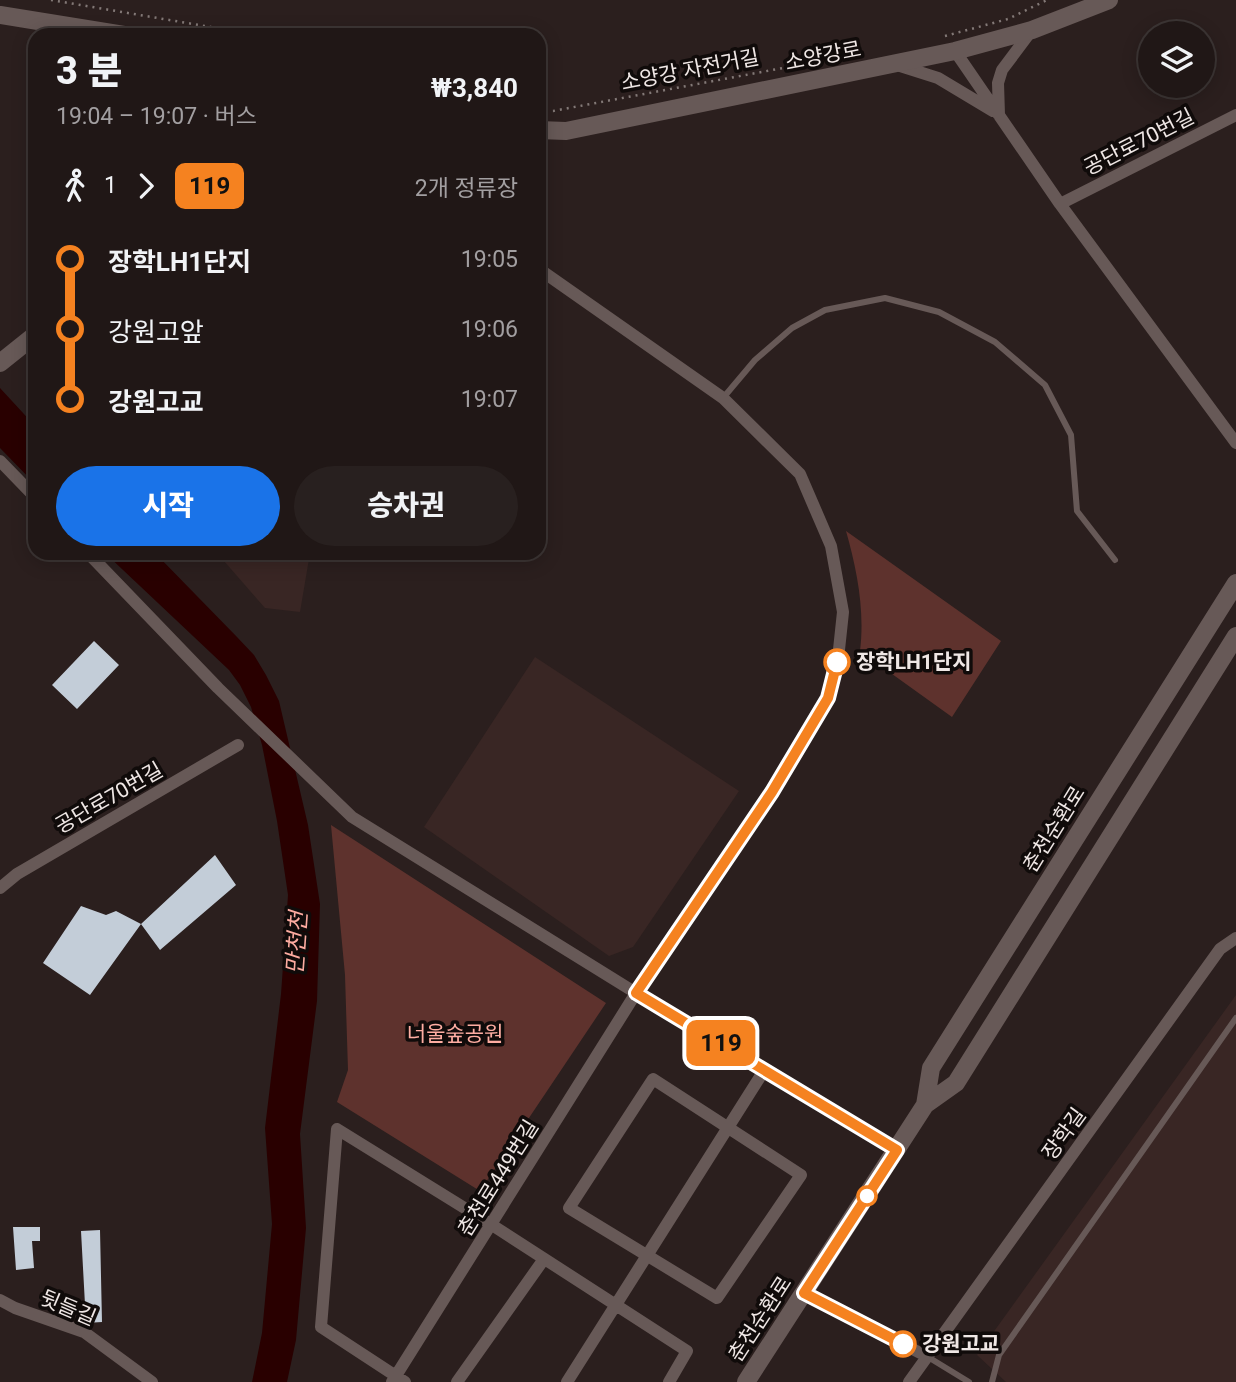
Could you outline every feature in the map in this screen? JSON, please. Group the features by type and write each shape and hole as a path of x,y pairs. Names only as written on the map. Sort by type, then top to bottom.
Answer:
{"street":[{"name":"소양강로","path":"546,131 566,131 897,65 1032,30 1109,0"},
{"path":"0,15 81,28"},
{"path":"999,116 998,83 1002,70 1032,30"},
{"path":"956,51 1060,204 1235,440"},
{"path":"897,65 938,78 956,87 999,116"},
{"name":"공단로70번길","path":"1060,204 1236,115"},
{"name":"춘천로449번길","path":"398,1380 636,993 772,792 828,698 838,659 843,612 831,546 800,474 723,398 546,274"},
{"path":"1,362 28,341"},
{"path":"0,461 28,490"},
{"path":"95,560 218,688 352,817 636,993 897,1150"},
{"name":"춘천순환로","path":"746,1382 925,1105 931,1068 1236,583"},
{"name":"춘천순환로","path":"925,1105 956,1083 1236,636"},
{"name":"공단로70번길","path":"0,888 16,874 238,744"},
{"name":"장학길","path":"909,1382 1220,949 1236,939"},
{"path":"567,1382 765,1069"},
{"path":"653,1079 728,1126 801,1175 717,1298 569,1208 653,1079"},
{"path":"398,1380 321,1327 337,1129 618,1304 687,1351 669,1382"},
{"path":"457,1382 544,1259"},
{"path":"804,1293 928,1357"},
{"name":"뒷들길","path":"0,1300 15,1308 84,1332 152,1382"}],"lane":[{"path":"723,398 755,360 792,328 825,310 885,298 939,312 995,342 1045,385 1071,435 1077,511 1115,559"},
{"path":"992,1382 999,1355 1236,1018"},
{"path":"928,1357 969,1382"}],"path":[{"path":"51,0 217,28"},
{"path":"944,36 1008,19 1047,0"},
{"name":"소양강 자전거길","path":"546,110 826,60"}],"shaded area":[{"path":"223,560 309,560 300,612 265,608"},
{"path":"535,657 739,791 633,947 609,956 424,827"},
{"path":"1236,995 1236,1382 1006,1382 977,1355"}],"green space":[{"path":"846,531 1001,641 952,717 860,651 859,590"},
{"name":"너울숲공원","path":"331,825 606,1003 480,1191 337,1102 348,1070 345,975"}],"water":[{"path":"0,388 28,418 28,477 0,448"},
{"name":"만천천","path":"112,560 162,560 254,655 279,701 308,825 320,904 317,1001 300,1134 306,1228 296,1340 287,1382 252,1382 262,1333 272,1224 265,1128 281,994 288,895 262,745 251,707 229,670"}],"building":[{"path":"94,641 119,665 77,709 52,685"},
{"path":"215,855 236,885 160,950 141,924"},
{"path":"81,906 106,915 116,911 141,924 90,995 43,963"},
{"path":"13,1227 40,1227 40,1241 32,1241 34,1268 16,1270"},
{"path":"100,1230 102,1322 86,1323 81,1231"}],"bus line":[{"name":"119","path":"837,662 828,698 772,792 636,993 897,1150 804,1293 903,1344"}],"place":[{"name":"장학LH1단지","path":"837,662"},
{"name":"강원고교","path":"903,1344"}]}
